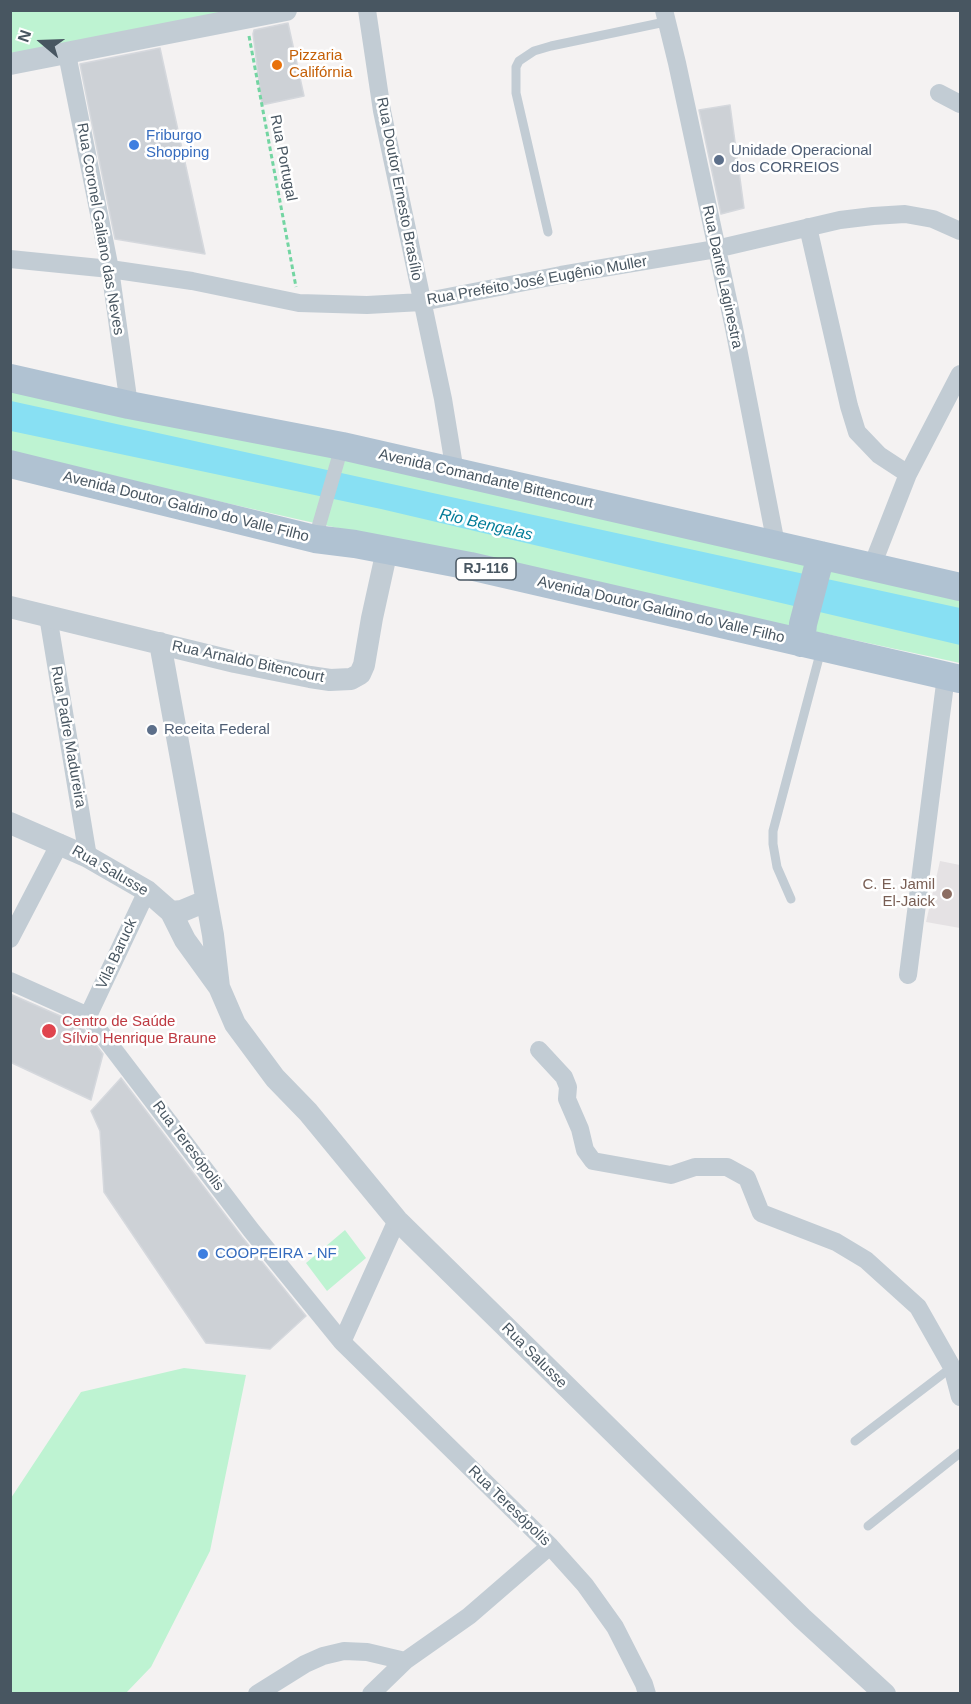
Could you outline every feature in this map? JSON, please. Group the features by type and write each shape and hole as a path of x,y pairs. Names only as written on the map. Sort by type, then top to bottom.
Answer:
{"main road":[{"name":"Avenida Comandante Bittencourt","path":"10,378 129,405 342,446 776,544 820,562 872,566 960,587"},
{"name":"Avenida Doutor Galdino do Valle Filho","path":"10,464 315,538 481,568 809,638 953,677"},
{"path":"809,638 820,562"}],"street":[{"path":"10,64 286,10"},
{"name":"Rua Doutor Ernesto Brasílio","path":"367,10 382,111 443,399 455,472"},
{"name":"Rua Dante Laginestra","path":"665,16 734,328 776,544"},
{"name":"Rua Coronel Galiano das Neves","path":"67,54 110,269 129,405"},
{"path":"939,93 960,104"},
{"name":"Rua Prefeito José Eugênio Muller","path":"10,259 110,269 192,281 299,303 367,305 422,302 561,275 716,249 808,227 873,216 905,214 933,219 960,231"},
{"path":"808,227 857,432 879,455 908,474"},
{"path":"872,566 908,474 960,374"},
{"path":"315,538 342,446"},
{"name":"Rua Arnaldo Bitencourt","path":"10,607 235,662 310,677 351,679 360,675 364,665 387,550"},
{"name":"Rua Padre Madureira","path":"48,616 88,857"},
{"path":"160,643 215,945 219,987"},
{"path":"908,975 953,677"},
{"name":"Rua Salusse","path":"10,823 88,857 147,891 171,912"},
{"path":"10,939 60,843"},
{"name":"Vila Baruck","path":"88,1016 147,891"},
{"path":"206,901 182,911 171,912 185,940 219,987"},
{"name":"Rua Teresópolis","path":"10,981 88,1016 251,1230 342,1342 550,1546 585,1585 615,1626 647,1694"},
{"name":"Rua Salusse","path":"219,987 235,1024 256,1054 275,1078 308,1112 397,1220 802,1618 885,1693"},
{"path":"539,1050 564,1077 568,1087 567,1099 580,1129 585,1150 593,1161 671,1175 695,1167 727,1167 747,1178 761,1213 836,1242 866,1260 918,1307 952,1367 960,1397"},
{"path":"342,1342 397,1220"},
{"path":"371,1694 405,1660 469,1616 550,1546"},
{"path":"257,1694 304,1664 344,1651 367,1652 405,1660"}],"lane":[{"path":"548,231 516,93 516,67 519,61 525,55 551,46 665,16"},
{"path":"791,899 777,867 773,831 809,638"},
{"path":"855,1441 952,1367"},
{"path":"868,1526 960,1454"}],"path":[{"name":"Rua Portugal","path":"246,17 299,303"}],"shaded area":[{"name":"C. E. Jamil El-Jaick","path":"940,861 960,865 960,928 926,922"}],"green space":[{"path":"11,11 286,11 11,64"},
{"path":"11,386 960,594 960,663 301,520 11,454"},
{"path":"345,1230 366,1258 327,1291 306,1263"},
{"path":"184,1368 246,1375 210,1551 151,1667 126,1693 11,1693 11,1498 81,1392"}],"water":[{"name":"Rio Bengalas","path":"11,401 960,608 960,645 381,509 11,431"}],"building":[{"name":"Pizzaria Califórnia","path":"288,23 304,96 262,105 254,30"},
{"name":"Friburgo Shopping","path":"160,48 205,254 115,239 80,64"},
{"name":"Unidade Operacional dos CORREIOS","path":"730,105 744,208 721,214 699,110"},
{"name":"Centro de Saúde Sílvio Henrique Braune","path":"10,994 81,1025 103,1054 91,1100 10,1062"},
{"name":"COOPFEIRA - NF","path":"121,1078 242,1237 306,1316 270,1349 206,1343 104,1192 100,1131 91,1111"}],"place":[{"name":"Pizzaria Califórnia","path":"277,65"},
{"name":"Friburgo Shopping","path":"134,145"},
{"name":"Unidade Operacional dos CORREIOS","path":"719,160"},
{"name":"Receita Federal","path":"152,730"},
{"name":"C. E. Jamil El-Jaick","path":"947,894"},
{"name":"Centro de Saúde Sílvio Henrique Braune","path":"49,1031"},
{"name":"COOPFEIRA - NF","path":"203,1254"}]}
